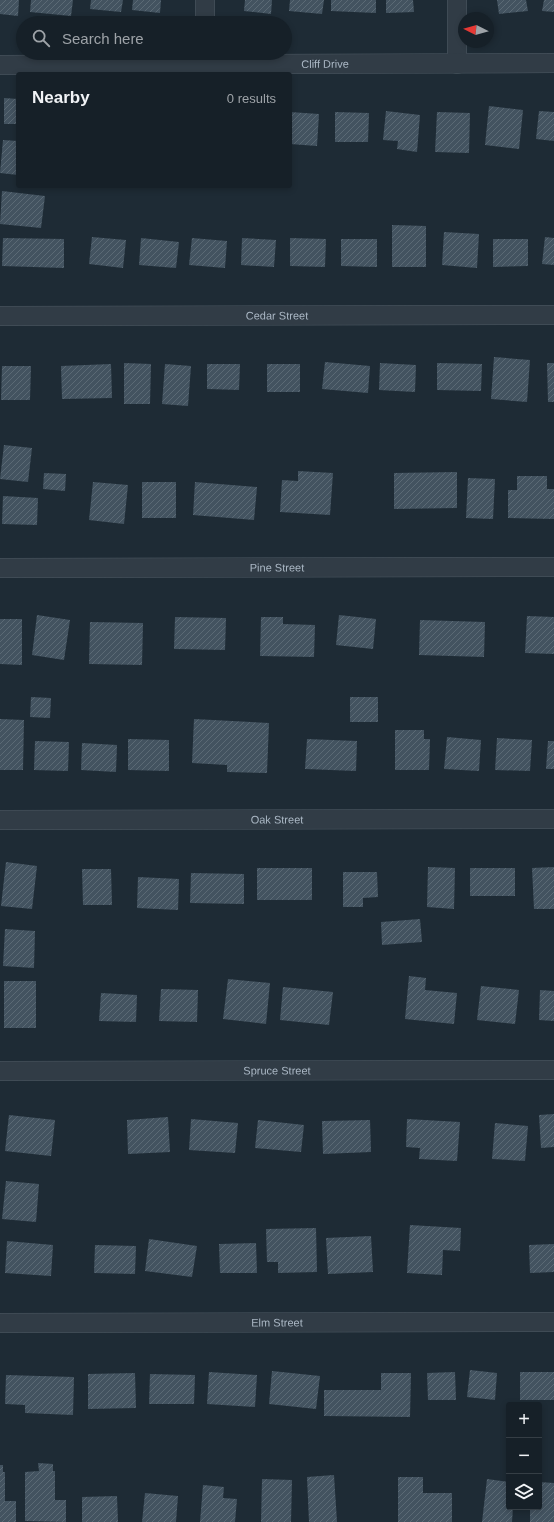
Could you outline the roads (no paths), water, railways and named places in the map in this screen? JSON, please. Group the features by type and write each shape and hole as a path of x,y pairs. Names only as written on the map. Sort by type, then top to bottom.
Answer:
{"street":[{"path":"205,0 205,16"},
{"path":"457,64 458,0"},
{"name":"Cliff Drive","path":"0,65 146,60"},
{"name":"Cliff Drive","path":"289,60 457,64 554,63"},
{"name":"Cedar Street","path":"0,316 554,315"},
{"name":"Pine Street","path":"0,568 554,567"},
{"name":"Oak Street","path":"0,820 554,819"},
{"name":"Spruce Street","path":"0,1072 554,1070"},
{"name":"Elm Street","path":"0,1323 554,1322"}]}
